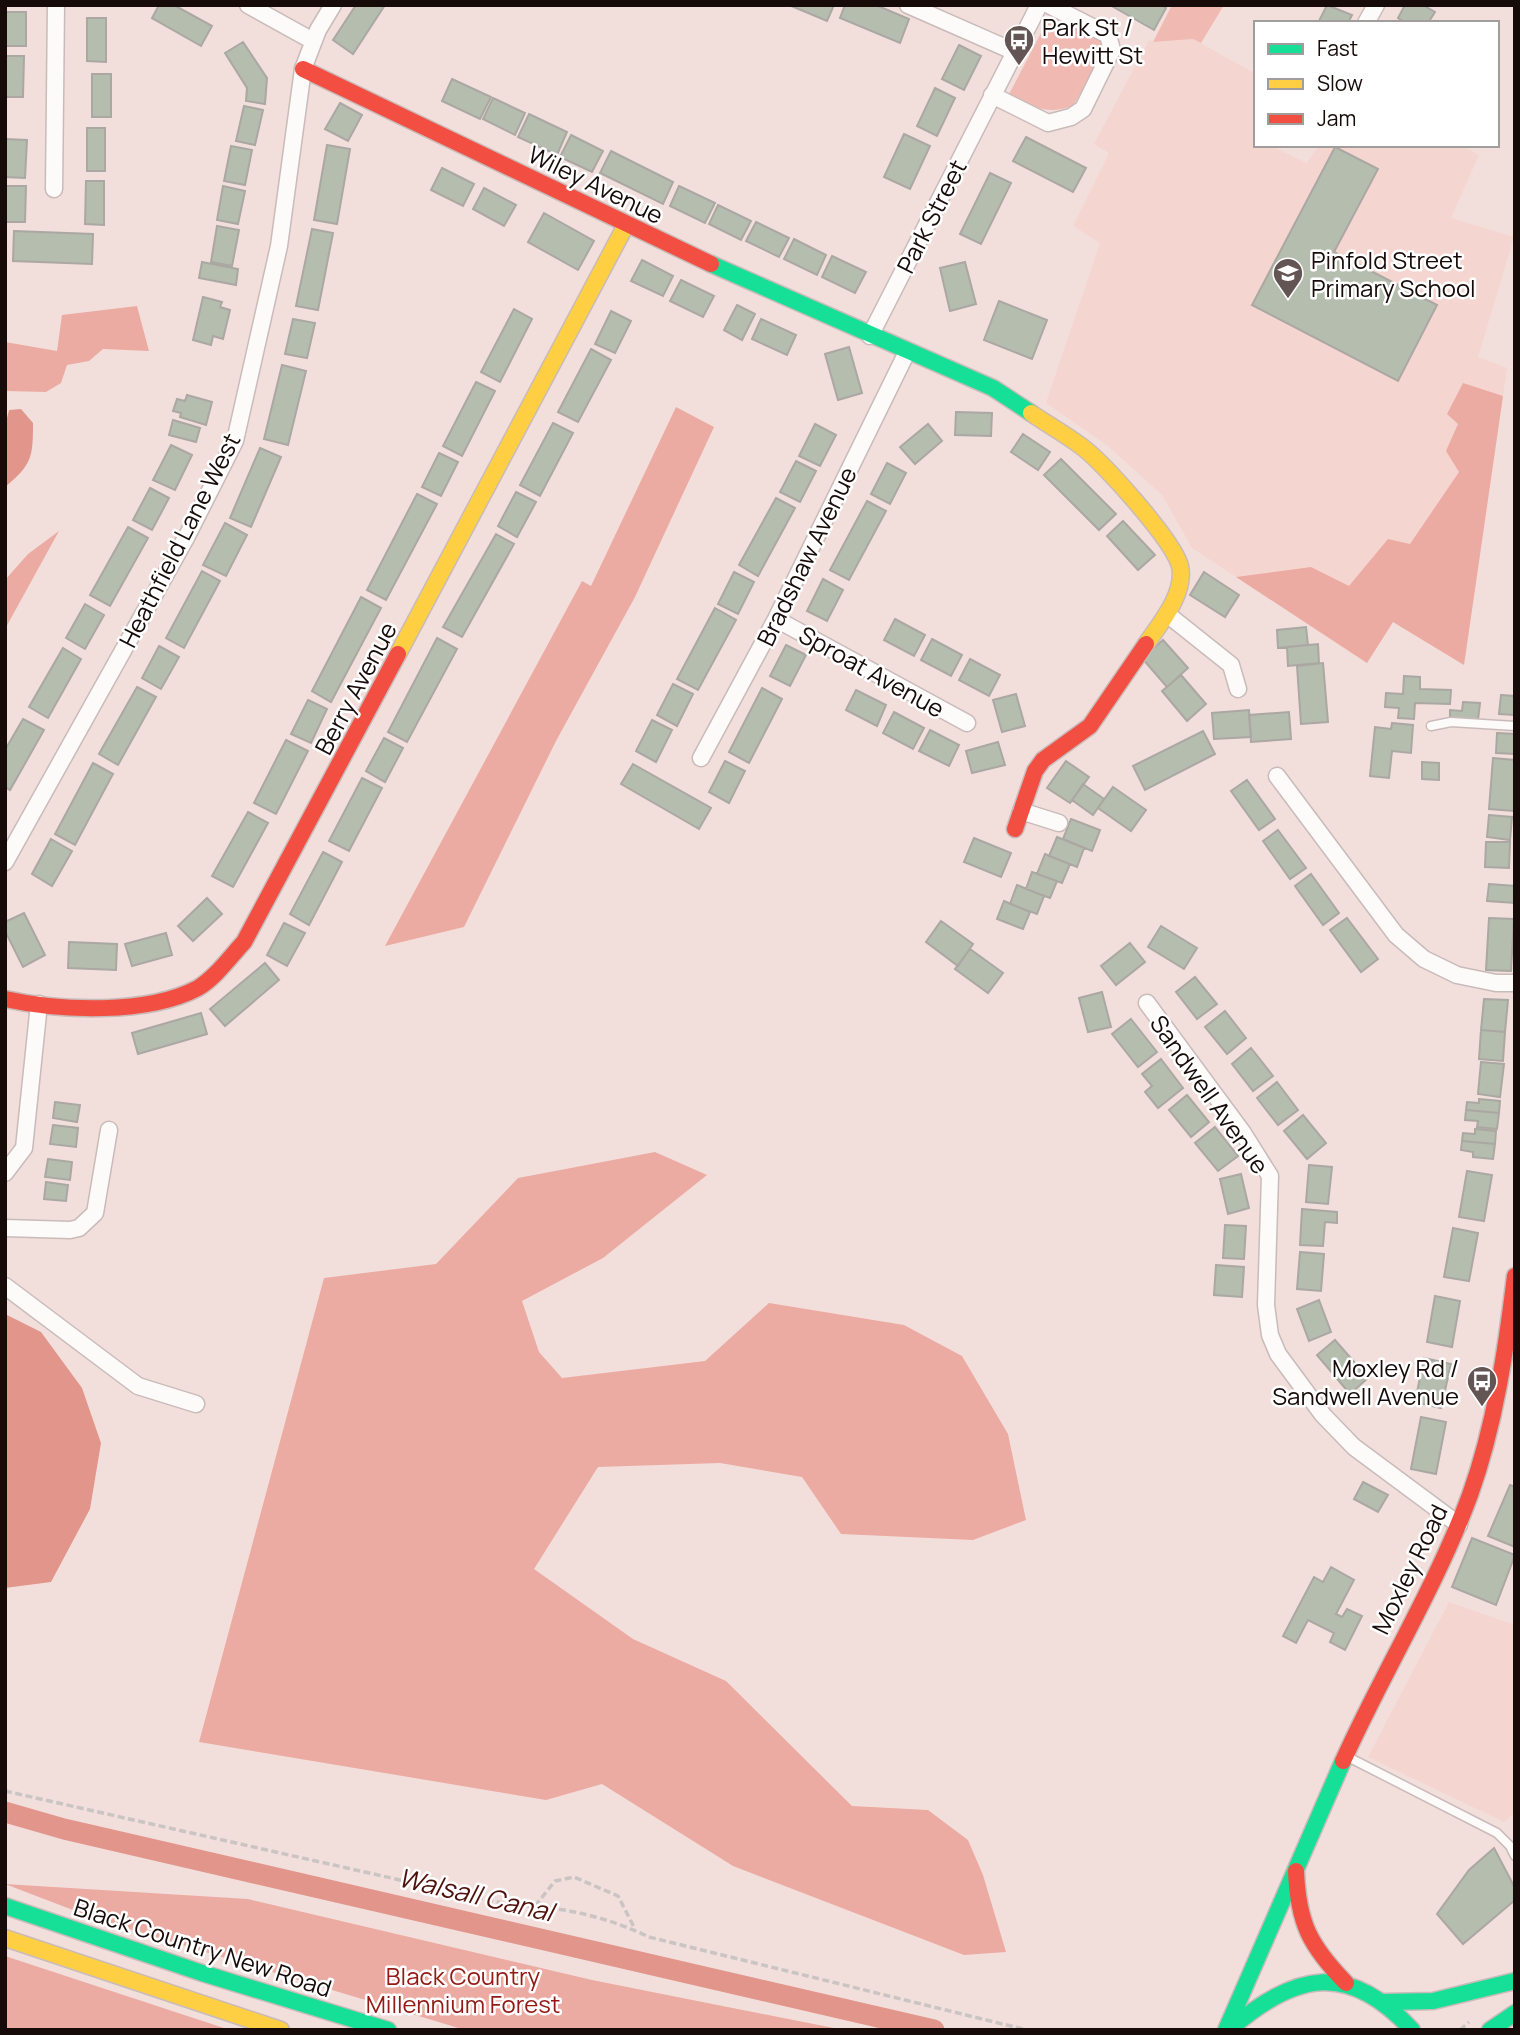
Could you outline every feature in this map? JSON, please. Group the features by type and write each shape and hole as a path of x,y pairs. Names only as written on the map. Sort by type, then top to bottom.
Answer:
{"main road":[{"name":"Wiley Avenue","path":"303,69 626,225 870,337 993,388 1083,447 1164,534 1180,567 1179,586 1167,614 1090,726 1043,760 1035,771 1015,829"},
{"name":"Berry Avenue","path":"5,999 83,1008 149,1003 197,988 244,942 626,225"},
{"name":"Moxley Road","path":"1228,2030 1345,1755 1459,1525 1484,1454 1511,1360 1515,1276"},
{"name":"Moxley Road","path":"1296,1867 1296,1895 1308,1941 1346,1983"},
{"name":"Black Country New Road","path":"5,1906 202,1973 388,2030"},
{"path":"5,1938 281,2030"},
{"path":"1384,2001 1433,2001 1515,1981"},
{"path":"1228,2030 1269,1996 1312,1982 1346,1983 1384,2001 1412,2030"},
{"path":"1490,2030 1515,2012"}],"street":[{"path":"54,189 56,5"},
{"path":"248,5 313,41"},
{"name":"Heathfield Lane West","path":"5,862 187,536 235,441 279,246 303,69 313,41 333,5"},
{"path":"908,5 1015,52"},
{"name":"Park Street","path":"870,337 1039,5"},
{"path":"992,95 1048,123 1071,117 1083,110 1112,50 1108,35 1049,5"},
{"path":"1367,21 1376,5"},
{"name":"Bradshaw Avenue","path":"701,758 776,619 907,352"},
{"path":"1167,614 1231,665 1238,689"},
{"name":"Sproat Avenue","path":"776,619 967,723"},
{"path":"1278,776 1396,935 1424,959 1457,975 1496,983 1515,983"},
{"path":"1021,811 1059,823"},
{"name":"Sandwell Avenue","path":"1147,1003 1243,1133 1270,1176 1266,1305 1270,1335 1278,1354 1323,1415 1354,1447 1459,1525"},
{"path":"5,1173 24,1148 39,1004"},
{"path":"5,1228 70,1230 87,1222 95,1213 109,1130"},
{"path":"5,1286 138,1386 196,1404"}],"lane":[{"path":"1431,726 1451,722 1515,726"},
{"path":"1345,1755 1497,1833 1510,1846 1515,1856"}],"path":[{"path":"5,1791 520,1907 535,1906 614,1923 649,1937 1027,2030"},
{"path":"535,1906 555,1881 574,1877 618,1896 636,1930"}],"shaded area":[{"path":"1172,5 1224,5 1201,43 1193,39 1153,42"},
{"path":"1050,16 1102,41 1105,51 1073,106 1055,110 1033,106 1009,94"},
{"name":"Pinfold Street Primary School","path":"1193,39 1254,73 1254,147 1273,147 1307,163 1318,147 1465,147 1479,155 1451,218 1514,237 1478,357 1507,368 1464,665 1393,622 1367,663 1192,548 1162,495 1108,446 1046,403 1100,243 1073,226 1109,153 1094,144 1149,40 1154,42"},
{"path":"21,409 33,423 31,452 26,466 5,487 5,426 9,410"},
{"path":"5,1314 41,1332 82,1388 101,1443 90,1509 51,1582 5,1588"},
{"path":"1449,1602 1515,1625 1515,1812 1504,1822 1368,1757"}],"green space":[{"path":"137,306 149,351 103,349 89,361 67,365 61,383 46,392 5,391 5,342 57,351 62,315"},
{"path":"1463,383 1503,396 1464,665 1393,622 1367,663 1236,577 1311,567 1349,586 1388,539 1410,544 1459,472 1446,451 1458,424 1447,414"},
{"path":"676,407 714,427 635,597 556,741 464,927 385,946 582,581 591,586"},
{"path":"59,531 5,629 5,580 28,554"},
{"path":"655,1152 707,1175 603,1258 522,1301 539,1352 562,1378 705,1361 769,1303 904,1325 962,1356 1008,1434 1026,1520 973,1540 841,1534 802,1477 720,1463 598,1467 534,1569 633,1639 726,1681 852,1806 928,1810 968,1840 983,1875 1006,1952 964,1955 733,1866 602,1784 546,1800 199,1742 324,1278 436,1264 518,1178"},
{"name":"Black Country Millennium Forest","path":"5,1884 248,1899 592,1980 844,2030 465,2030 99,1920"},
{"path":"5,1956 230,2030 5,2030"}],"building":[{"path":"159,5 174,5 212,26 201,46 152,18"},
{"path":"356,5 385,5 353,54 333,40"},
{"path":"789,5 834,5 827,21"},
{"path":"845,5 876,5 909,19 900,43 840,18"},
{"path":"1110,5 1162,5 1166,8 1154,30"},
{"path":"1327,5 1352,15 1349,21 1319,21"},
{"path":"1405,5 1423,5 1435,12 1429,21 1403,21 1398,18"},
{"path":"5,12 26,12 26,46 5,46"},
{"path":"87,18 106,18 106,62 87,61"},
{"path":"243,42 267,78 265,104 246,101 247,88 225,53"},
{"path":"959,45 981,56 964,90 942,79"},
{"path":"5,56 24,56 23,97 5,97"},
{"path":"92,74 111,74 111,117 92,117"},
{"path":"452,79 491,97 480,119 442,101"},
{"path":"935,88 955,98 937,136 917,126"},
{"path":"493,98 525,113 515,135 483,119"},
{"path":"340,103 362,115 348,141 325,129"},
{"path":"244,106 263,110 255,145 236,141"},
{"path":"529,114 567,132 557,155 518,137"},
{"path":"87,128 105,128 105,171 87,171"},
{"path":"904,134 930,146 910,189 884,177"},
{"path":"571,135 603,151 592,172 560,157"},
{"path":"1026,137 1086,168 1073,192 1013,161"},
{"path":"5,139 27,140 25,178 5,177"},
{"path":"327,145 350,149 337,224 314,220"},
{"path":"231,146 252,150 245,185 224,181"},
{"path":"1335,147 1378,169 1334,252 1437,305 1398,381 1252,305"},
{"path":"611,151 673,182 663,204 600,173"},
{"path":"442,168 474,184 463,206 431,190"},
{"path":"990,173 1011,183 981,244 960,234"},
{"path":"86,181 104,181 104,225 85,224"},
{"path":"5,186 26,186 25,222 5,222"},
{"path":"223,186 245,191 238,224 217,220"},
{"path":"679,186 715,203 705,223 670,206"},
{"path":"484,188 516,205 504,226 473,209"},
{"path":"718,205 751,221 741,240 709,224"},
{"path":"544,213 594,241 578,270 528,242"},
{"path":"756,222 789,238 779,257 746,241"},
{"path":"217,226 239,230 232,266 211,262"},
{"path":"312,229 333,233 318,310 296,306"},
{"path":"14,231 93,234 92,264 13,261"},
{"path":"794,239 826,255 817,275 784,259"},
{"path":"832,256 866,272 855,293 822,277"},
{"path":"642,260 673,276 663,296 631,281"},
{"path":"202,262 238,269 236,285 199,278"},
{"path":"965,262 976,304 950,311 940,268"},
{"path":"681,280 714,296 703,317 670,301"},
{"path":"203,297 222,302 220,307 230,310 223,339 213,336 211,345 193,340"},
{"path":"999,301 1047,320 1032,359 984,340"},
{"path":"737,305 755,314 742,340 724,330"},
{"path":"514,309 532,319 500,382 481,372"},
{"path":"611,311 631,321 615,353 595,344"},
{"path":"293,319 315,323 307,358 285,354"},
{"path":"761,319 796,335 787,355 752,339"},
{"path":"849,347 862,393 838,400 825,354"},
{"path":"591,349 611,360 578,422 558,412"},
{"path":"282,365 306,371 288,445 264,439"},
{"path":"476,382 495,391 462,456 443,446"},
{"path":"187,395 212,402 206,425 180,417 181,413 173,411 177,399 185,401"},
{"path":"956,412 992,413 991,436 955,435"},
{"path":"173,420 200,428 196,442 169,435"},
{"path":"553,423 573,433 540,496 520,485"},
{"path":"815,424 836,435 820,466 799,456"},
{"path":"928,424 942,441 915,464 900,447"},
{"path":"1023,434 1050,452 1038,470 1011,452"},
{"path":"171,445 192,455 175,490 153,480"},
{"path":"260,448 281,457 251,527 230,518"},
{"path":"439,453 458,462 441,496 422,487"},
{"path":"1061,459 1116,514 1099,530 1044,475"},
{"path":"796,461 816,471 800,502 780,492"},
{"path":"887,463 906,473 890,504 871,494"},
{"path":"150,488 169,498 152,530 133,520"},
{"path":"516,492 536,502 517,537 498,526"},
{"path":"417,494 437,504 386,600 367,590"},
{"path":"776,498 795,508 758,576 739,565"},
{"path":"867,501 886,511 849,580 830,570"},
{"path":"1123,521 1155,555 1138,570 1107,536"},
{"path":"225,523 247,535 226,576 203,565"},
{"path":"128,527 148,538 110,606 90,595"},
{"path":"496,534 514,544 462,637 443,627"},
{"path":"202,571 220,581 184,648 166,638"},
{"path":"734,572 754,582 738,614 718,604"},
{"path":"1204,572 1239,595 1225,617 1190,595"},
{"path":"823,579 843,590 827,621 807,611"},
{"path":"361,597 381,608 331,702 312,691"},
{"path":"85,604 104,615 85,649 66,638"},
{"path":"715,608 736,620 698,690 677,679"},
{"path":"895,619 925,635 914,656 884,640"},
{"path":"1306,627 1308,645 1278,648 1277,630"},
{"path":"437,638 457,649 407,742 388,732"},
{"path":"932,639 962,655 951,676 921,660"},
{"path":"1163,640 1188,668 1167,687 1142,658"},
{"path":"1318,644 1319,663 1288,666 1287,647"},
{"path":"786,645 806,655 790,686 770,676"},
{"path":"159,646 179,657 161,689 142,678"},
{"path":"63,648 81,659 48,718 29,707"},
{"path":"970,659 1000,675 989,696 959,680"},
{"path":"1323,663 1328,722 1301,724 1297,666"},
{"path":"1181,675 1206,704 1187,721 1162,691"},
{"path":"1404,676 1420,677 1420,689 1451,690 1450,704 1415,703 1414,719 1398,718 1399,708 1385,707 1386,693 1403,694"},
{"path":"673,684 693,694 677,726 657,715"},
{"path":"137,687 156,697 118,765 99,754"},
{"path":"762,688 782,699 749,763 729,752"},
{"path":"856,690 886,705 877,726 846,710"},
{"path":"1016,694 1025,726 1002,732 993,700"},
{"path":"1501,695 1515,696 1515,715 1499,714"},
{"path":"308,700 327,709 311,743 291,734"},
{"path":"1463,702 1480,703 1478,720 1450,718 1450,710 1462,711"},
{"path":"1249,710 1251,737 1214,739 1212,713"},
{"path":"894,712 924,728 913,749 883,733"},
{"path":"1289,712 1291,739 1251,742 1249,715"},
{"path":"23,719 44,730 10,790 5,787 5,750"},
{"path":"652,720 672,730 656,762 636,751"},
{"path":"1392,723 1413,725 1411,753 1392,751 1389,778 1370,776 1375,727 1391,729"},
{"path":"930,730 959,745 949,766 919,751"},
{"path":"1203,731 1215,754 1145,790 1133,766"},
{"path":"1497,733 1515,734 1515,754 1496,753"},
{"path":"384,738 403,748 385,782 366,771"},
{"path":"286,740 308,751 276,814 254,803"},
{"path":"998,742 1005,765 972,773 966,751"},
{"path":"1493,758 1515,760 1514,811 1489,809"},
{"path":"725,761 745,771 729,803 709,792"},
{"path":"1066,761 1089,777 1070,803 1047,788"},
{"path":"1422,762 1439,763 1439,780 1422,779"},
{"path":"93,763 113,774 75,845 55,834"},
{"path":"633,764 711,808 699,829 621,784"},
{"path":"362,778 382,788 349,851 329,841"},
{"path":"1247,780 1275,819 1259,830 1231,791"},
{"path":"1083,784 1104,799 1093,815 1072,800"},
{"path":"1113,787 1146,810 1131,831 1098,808"},
{"path":"248,812 268,823 233,887 212,876"},
{"path":"1489,815 1512,817 1510,840 1487,837"},
{"path":"1071,819 1100,830 1092,851 1063,839"},
{"path":"1278,830 1306,868 1290,879 1263,841"},
{"path":"1057,837 1084,848 1077,867 1049,856"},
{"path":"974,838 1011,853 1001,877 964,862"},
{"path":"51,839 72,851 52,886 32,874"},
{"path":"1486,842 1510,842 1509,868 1485,867"},
{"path":"323,852 342,862 309,925 290,914"},
{"path":"1045,854 1070,864 1062,883 1037,874"},
{"path":"1032,872 1057,881 1050,898 1026,889"},
{"path":"1311,874 1339,913 1323,925 1295,886"},
{"path":"1489,884 1515,886 1515,903 1487,901"},
{"path":"1017,885 1044,896 1037,914 1010,904"},
{"path":"207,898 222,914 193,941 178,926"},
{"path":"1004,901 1030,912 1023,929 997,919"},
{"path":"24,913 45,955 23,967 5,931 5,922"},
{"path":"1347,918 1378,959 1361,972 1330,930"},
{"path":"1489,918 1514,919 1511,971 1486,970"},
{"path":"941,921 973,944 958,966 926,942"},
{"path":"284,923 305,933 287,966 267,955"},
{"path":"1161,926 1197,948 1184,969 1148,947"},
{"path":"166,933 172,955 132,966 125,944"},
{"path":"69,942 117,944 116,970 68,968"},
{"path":"1130,943 1145,962 1116,985 1101,966"},
{"path":"970,949 1003,973 988,993 955,969"},
{"path":"265,963 279,980 225,1026 210,1009"},
{"path":"1195,977 1217,1004 1197,1019 1176,992"},
{"path":"1102,992 1111,1027 1088,1032 1079,998"},
{"path":"1484,999 1508,1000 1505,1032 1481,1030"},
{"path":"1225,1011 1246,1038 1227,1054 1205,1027"},
{"path":"201,1013 207,1034 138,1054 132,1033"},
{"path":"1131,1019 1157,1052 1138,1067 1112,1034"},
{"path":"1481,1030 1505,1032 1503,1061 1479,1059"},
{"path":"1251,1048 1273,1076 1253,1091 1232,1064"},
{"path":"1161,1059 1183,1088 1158,1108 1145,1092 1152,1086 1142,1074"},
{"path":"1481,1062 1504,1064 1500,1097 1478,1094"},
{"path":"1277,1082 1298,1110 1278,1125 1257,1098"},
{"path":"1187,1095 1209,1122 1191,1137 1169,1110"},
{"path":"1479,1099 1500,1101 1499,1113 1466,1110 1467,1102 1479,1103"},
{"path":"55,1102 80,1105 77,1122 53,1118"},
{"path":"1466,1110 1499,1113 1497,1129 1477,1127 1478,1121 1465,1120"},
{"path":"1303,1115 1326,1143 1307,1159 1284,1131"},
{"path":"53,1125 78,1128 76,1147 50,1144"},
{"path":"1215,1127 1238,1156 1218,1171 1195,1143"},
{"path":"1475,1129 1496,1131 1495,1144 1462,1141 1463,1133 1475,1134"},
{"path":"1462,1141 1495,1144 1493,1159 1473,1157 1473,1152 1461,1150"},
{"path":"48,1159 72,1162 70,1180 45,1177"},
{"path":"1309,1165 1332,1167 1328,1204 1306,1202"},
{"path":"1467,1171 1492,1175 1484,1221 1459,1217"},
{"path":"1241,1174 1249,1208 1228,1214 1220,1179"},
{"path":"46,1182 68,1185 66,1201 44,1199"},
{"path":"1302,1209 1337,1212 1337,1223 1325,1222 1323,1246 1300,1245"},
{"path":"1225,1225 1246,1226 1244,1259 1223,1258"},
{"path":"1453,1228 1478,1233 1469,1281 1444,1277"},
{"path":"1300,1252 1324,1254 1321,1291 1297,1289"},
{"path":"1216,1265 1244,1267 1242,1297 1214,1295"},
{"path":"1435,1296 1460,1301 1452,1347 1427,1342"},
{"path":"1319,1300 1331,1332 1309,1341 1297,1309"},
{"path":"1335,1340 1368,1378 1350,1394 1317,1355"},
{"path":"1424,1358 1451,1364 1441,1408 1415,1402"},
{"path":"1421,1417 1446,1422 1436,1474 1411,1469"},
{"path":"1363,1482 1388,1495 1378,1512 1354,1499"},
{"path":"1510,1485 1515,1487 1515,1547 1488,1536"},
{"path":"1472,1538 1515,1555 1496,1605 1452,1587"},
{"path":"1331,1567 1354,1580 1336,1614 1342,1617 1347,1609 1362,1616 1345,1650 1330,1642 1334,1633 1308,1620 1296,1643 1283,1636 1314,1577 1323,1582"},
{"path":"1494,1848 1515,1888 1515,1900 1463,1944 1437,1914 1469,1870"}],"waterway":[{"name":"Walsall Canal","path":"5,1812 64,1829 934,2030"}],"traffic: fast":[{"path":"711,264 993,388 1031,413"},
{"path":"1226,2030 1343,1761"},
{"path":"5,1906 202,1973 388,2030"},
{"path":"1384,2002 1433,2001 1515,1981"},
{"path":"1229,2030 1277,1996 1299,1986 1322,1982 1344,1984 1366,1993 1389,2008 1412,2030"},
{"path":"1490,2030 1515,2013"}],"traffic: slow":[{"path":"398,654 626,225"},
{"path":"1031,413 1081,446 1105,468 1136,502 1175,554 1181,576 1176,597 1146,644"},
{"path":"5,1938 281,2030"}],"traffic: jam":[{"path":"303,69 711,264"},
{"path":"1015,829 1035,771 1043,760 1090,726 1146,644"},
{"path":"5,999 77,1008 129,1007 177,997 198,988 211,978 244,942 398,654"},
{"path":"1343,1761 1441,1563 1470,1495 1479,1469 1498,1387 1515,1276"},
{"path":"1296,1871 1300,1905 1308,1933 1323,1957 1346,1983"}],"place":[{"name":"Park St / Hewitt St","path":"1019,67"},
{"name":"Pinfold Street Primary School","path":"1288,300"},
{"name":"Moxley Rd / Sandwell Avenue","path":"1482,1408"}]}
